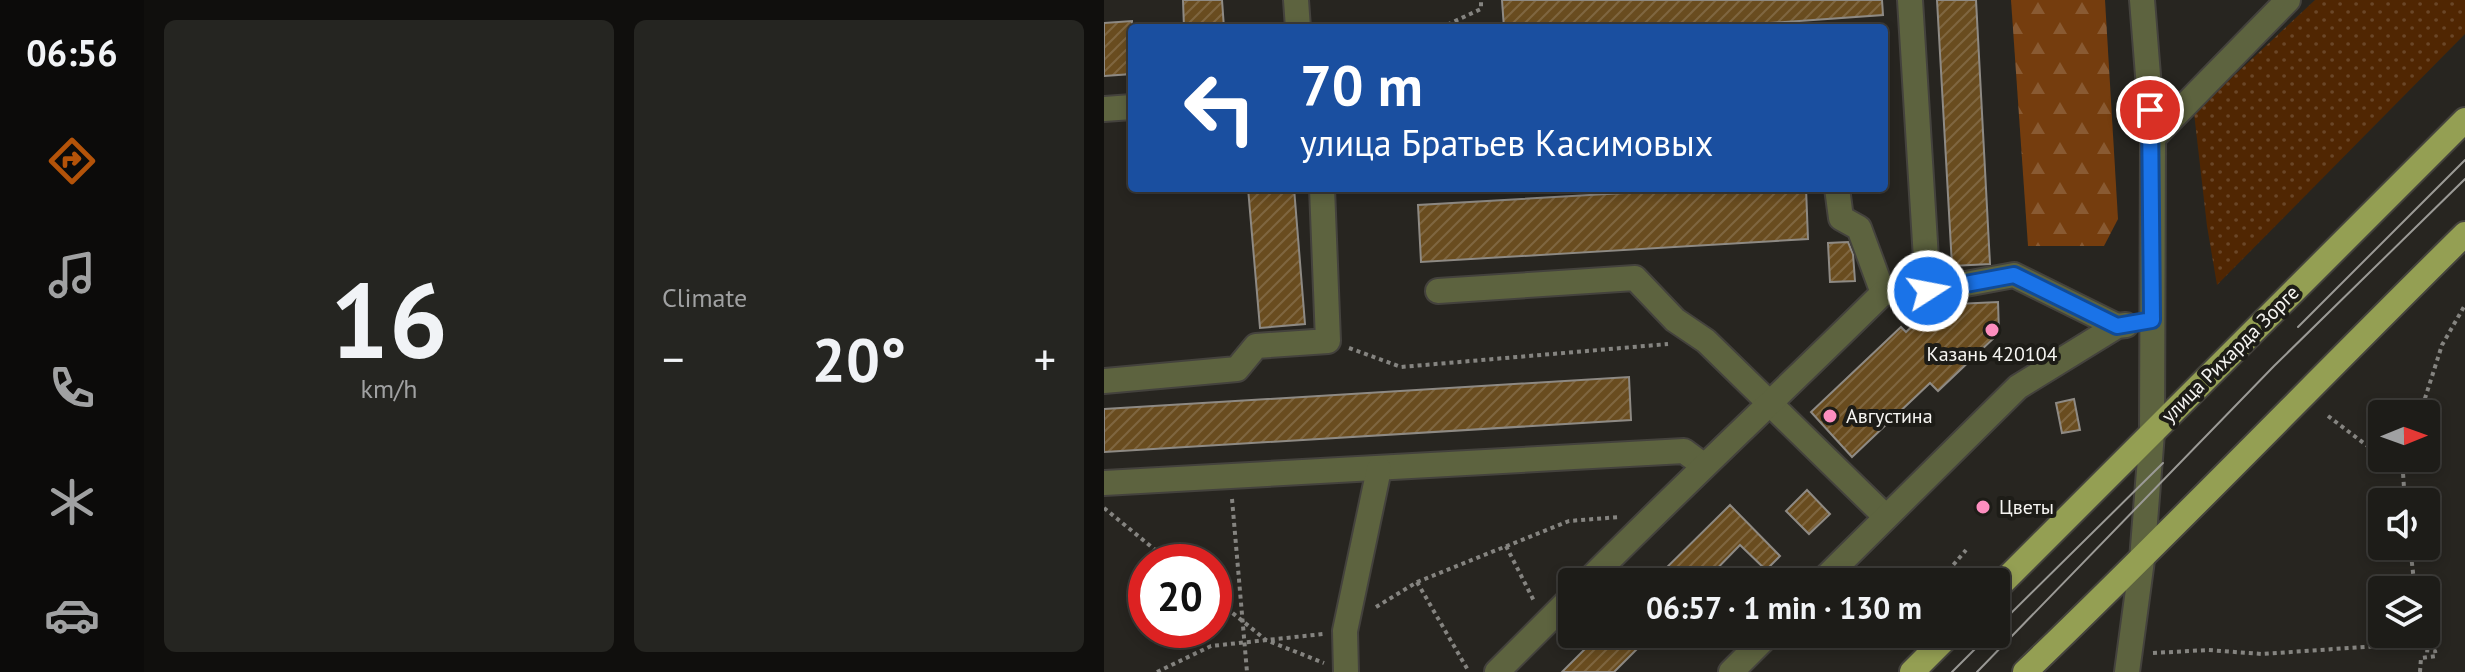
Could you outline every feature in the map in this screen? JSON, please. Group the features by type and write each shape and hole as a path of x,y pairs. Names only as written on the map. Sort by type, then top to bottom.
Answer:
{"main road":[{"name":"улица Рихарда Зорге","path":"2010,575 2465,120"},
{"path":"2025,672 2142,560 2301,396 2465,234"},
{"path":"1912,672 1936,648"}],"street":[{"path":"1296,0 1298,24"},
{"path":"1910,0 1928,291"},
{"path":"2127,672 2142,560 2152,433 2153,138 2142,0"},
{"path":"2153,138 2288,0"},
{"path":"1104,109 1128,107"},
{"path":"1104,381 1237,369 1256,346 1328,341 1322,192"},
{"path":"1838,192 1841,218 1859,228 1883,293"},
{"path":"1601,568 1703,465 1883,293 1928,291 2014,275 2117,326"},
{"path":"1438,291 1635,278 1675,320 1706,341 1886,517"},
{"path":"1835,568 2018,387 2117,326 2152,320"},
{"path":"1104,483 1684,451 1703,465"},
{"path":"1346,672 1346,628 1379,469"},
{"path":"1497,672 1558,611"},
{"path":"1731,672 1755,648"}],"path":[{"path":"1449,24 1481,9 1481,0"},
{"path":"2424,400 2442,345 2465,305"},
{"path":"1328,341 1401,367 1706,341"},
{"path":"2328,416 2368,446"},
{"path":"2403,473 2404,488"},
{"path":"1230,477 1247,672"},
{"path":"1104,508 1148,544"},
{"path":"1157,672 1211,646 1346,628 1417,582 1569,521 1654,514"},
{"path":"1506,546 1546,623"},
{"path":"1951,568 1966,550"},
{"path":"1417,582 1469,672"},
{"path":"1232,612 1266,640 1346,672"},
{"path":"2153,653 2208,650 2262,654 2368,647"},
{"path":"2420,672 2421,658 2436,656 2435,651 2422,648"}],"shaded area":[{"path":"2315,0 2465,0 2465,34 2217,285 2194,113"}],"green space":[{"path":"2011,0 2105,0 2118,219 2104,246 2028,246"}],"building":[{"path":"1183,0 1222,0 1224,24 1184,24"},
{"path":"1502,0 1882,0 1883,15 1756,24 1504,24"},
{"path":"1937,0 1976,0 1990,264 1952,266"},
{"path":"1132,21 1128,24 1128,74 1104,76 1104,23"},
{"path":"1248,192 1294,192 1305,324 1260,328"},
{"path":"1643,192 1806,192 1808,239 1421,262 1418,205"},
{"path":"1848,242 1853,254 1855,281 1830,282 1828,243"},
{"path":"1998,302 1999,333 1938,391 1930,383 1852,457 1811,412 1901,327 1906,332 1935,305"},
{"path":"1629,377 1631,420 1104,452 1104,409"},
{"path":"2074,399 2080,430 2062,433 2056,403"},
{"path":"1807,490 1830,514 1809,534 1786,511"},
{"path":"1730,505 1780,556 1768,568 1764,568 1740,545 1718,568 1666,568"},
{"path":"1586,648 1638,648 1614,672 1562,672"}],"tram line":[{"path":"2298,327 2465,160"},
{"path":"1977,672 2274,366 2465,179"},
{"path":"2010,614 2163,463"},
{"path":"1952,672 1976,648"}],"place":[{"name":"Казань 420104","path":"1992,330"},
{"name":"Августина","path":"1830,416"},
{"name":"Цветы","path":"1983,507"}],"route":[{"path":"1928,291 2014,275 2117,326 2152,320 2153,138 2150,110"}]}
